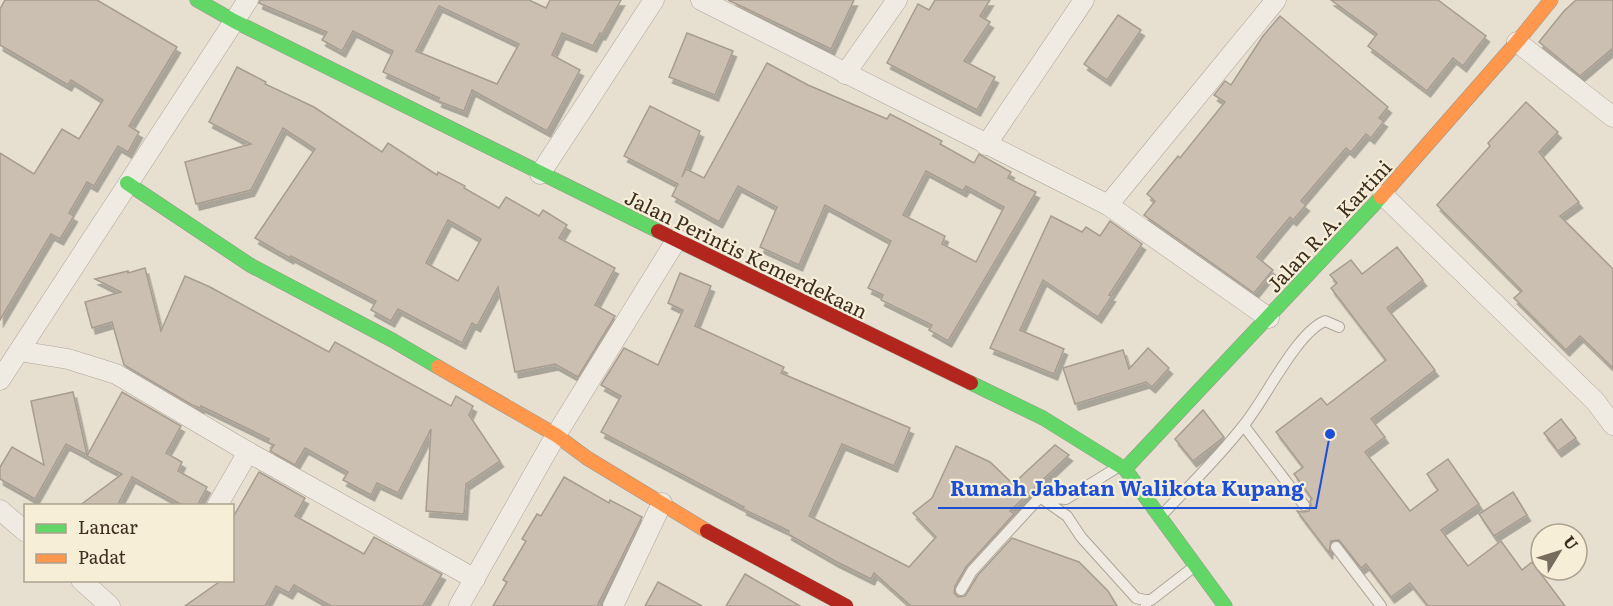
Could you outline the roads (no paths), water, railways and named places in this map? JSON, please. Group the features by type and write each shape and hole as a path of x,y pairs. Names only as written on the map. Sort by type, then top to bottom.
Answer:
{"street":[{"name":"Jalan Perintis Kemerdekaan","path":"197,0 234,21 540,174 1043,418 1122,467 1226,606"},
{"path":"0,380 248,0"},
{"path":"540,174 654,0"},
{"path":"701,0 1108,205 1269,318"},
{"path":"845,74 897,0"},
{"path":"986,145 1084,0"},
{"path":"1108,205 1276,0"},
{"name":"Jalan R.A. Kartini","path":"1122,467 1269,318 1383,195 1551,0"},
{"path":"1517,42 1613,117"},
{"path":"127,183 250,265 392,340 556,435 587,458 725,542 846,606"},
{"path":"1383,195 1595,401 1613,425"},
{"path":"459,606 556,435 677,239"},
{"path":"19,351 68,359 116,374 248,452 475,579"},
{"path":"218,504 248,452"},
{"path":"613,606 662,503"},
{"path":"0,510 24,530"},
{"path":"83,582 110,606"}],"lane":[{"path":"1160,517 1244,426 1299,344 1318,324 1325,321 1340,327"},
{"path":"1244,426 1304,505"},
{"path":"1040,497 1066,499 1122,467"},
{"path":"961,590 972,571 1040,497"},
{"path":"1040,497 1067,516 1081,537 1136,598 1145,603 1196,566"},
{"path":"1336,547 1381,606"}],"place":[{"name":"Rumah Jabatan Walikota Kupang","path":"1330,434"}]}
